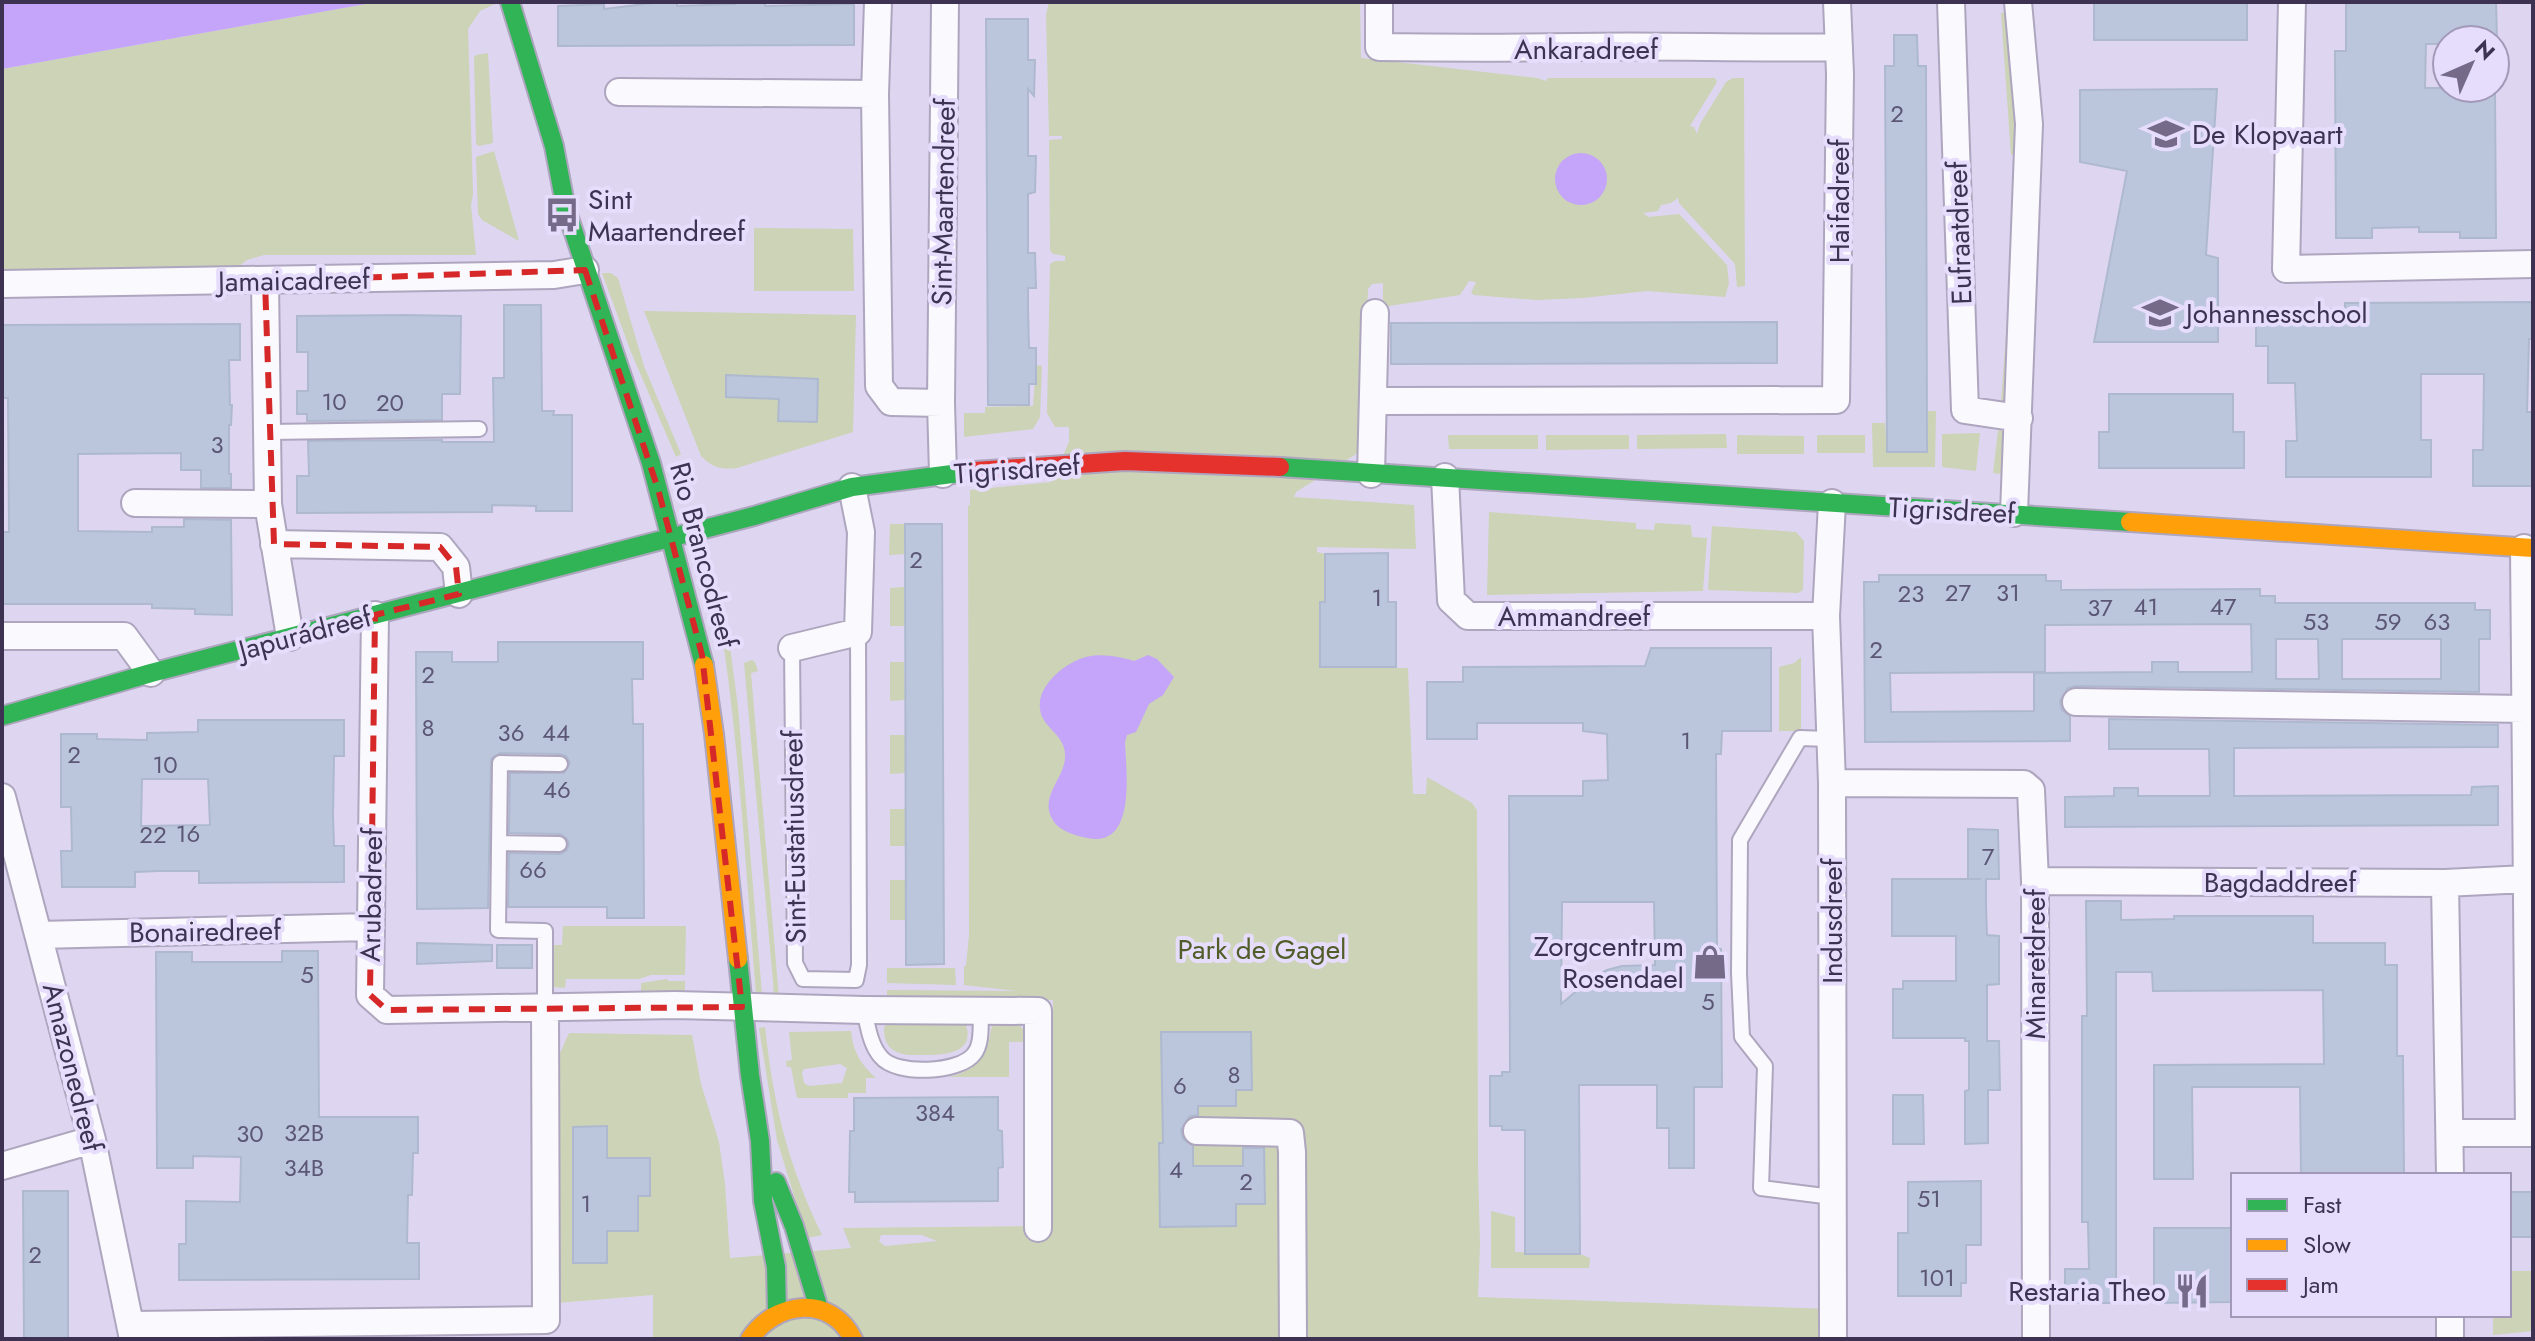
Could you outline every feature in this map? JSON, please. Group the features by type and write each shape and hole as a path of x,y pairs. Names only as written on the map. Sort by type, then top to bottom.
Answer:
{"street":[{"name":"Rio Brancodreef","path":"510,2 554,146 566,209 651,463 702,655 714,734 742,1007 760,1141 763,1201 776,1267 777,1313"},
{"path":"878,2 875,94 879,386 891,402 941,403"},
{"name":"Sint-Maartendreef","path":"943,474 945,2"},
{"name":"Ankaradreef","path":"1379,2 1379,47 1533,50 1574,47 1839,47"},
{"name":"Haifadreef","path":"1373,401 1836,400 1839,303 1837,2"},
{"name":"Eufraatdreef","path":"1951,2 1965,410 2019,418"},
{"path":"2014,513 2029,124 2018,2"},
{"path":"2292,2 2286,269 2533,264"},
{"path":"619,92 875,94"},
{"name":"Jamaicadreef","path":"2,284 554,275 585,270"},
{"path":"265,281 268,504 290,637"},
{"path":"1371,474 1375,313"},
{"name":"Tigrisdreef","path":"671,537 852,487 943,474 1125,461 1289,467 2529,548"},
{"name":"Ammandreef","path":"1445,477 1451,600 1468,616 1826,616"},
{"name":"Sint-Eustatiusdreef","path":"792,648 858,632 861,532 852,487"},
{"path":"135,503 268,504"},
{"name":"Indusdreef","path":"1832,503 1826,616 1832,783 1833,1339"},
{"name":"Japurádreef","path":"2,716 151,673 671,537"},
{"path":"274,544 440,547 456,567 459,594"},
{"path":"2450,1133 2531,1133 2525,709 2529,548"},
{"name":"Arubadreef","path":"375,615 370,995 387,1010 675,1005 742,1007"},
{"path":"2,636 124,636 151,673"},
{"path":"2076,702 2525,709"},
{"name":"Minaretdreef","path":"1832,783 2024,784 2031,790 2035,881 2036,1339"},
{"name":"Amazonedreef","path":"2,797 92,1140 132,1332"},
{"name":"Bagdaddreef","path":"2035,881 2445,883 2526,879"},
{"path":"2445,883 2450,1173"},
{"name":"Bonairedreef","path":"39,935 370,927"},
{"path":"132,1332 546,1320 545,1007"},
{"path":"742,1007 1038,1011 1038,1228"},
{"path":"1197,1131 1290,1133 1293,1339"},
{"path":"2,1166 92,1140"},
{"name":"Rio Brancodreef","path":"760,1141 794,1226 819,1309"},
{"path":"743,1338 777,1313 798,1307 819,1309 847,1327 853,1339"},
{"path":"2450,1317 2450,1339"}],"lane":[{"path":"268,432 479,429"},
{"name":"Sint-Eustatiusdreef","path":"792,648 795,963 803,979 856,980 859,965 858,632"},
{"path":"1829,739 1800,738 1740,840 1739,973 1742,1037 1765,1066 1761,1188 1832,1197"},
{"path":"545,1007 545,931 498,930 500,763 560,764"},
{"path":"499,843 559,844"},
{"path":"864,1010 874,1047 883,1061 912,1069 951,1067 975,1053 979,1044 981,1010"}],"highlighted area":[{"path":"585,270 658,489 702,655 742,1007 387,1010 370,995 375,615 459,594 456,567 440,547 274,544 265,281"}],"green space":[{"path":"377,2 499,2 480,11 468,29 471,205 476,255 264,255 247,260 234,270 2,271 2,69"},
{"name":"Park de Gagel","path":"1049,2 1360,2 1361,58 1546,81 1548,78 1715,78 1717,82 1690,126 1697,134 1726,82 1744,78 1745,286 1737,287 1735,264 1679,203 1678,198 1661,205 1658,211 1643,213 1649,217 1679,214 1683,218 1727,265 1729,283 1725,297 1647,291 1537,300 1474,295 1471,293 1476,282 1469,281 1460,295 1389,306 1383,305 1383,283 1372,284 1368,289 1361,451 1296,492 1294,497 1414,505 1416,549 1317,547 1317,552 1325,554 1325,602 1320,602 1320,667 1408,668 1413,794 1426,794 1427,777 1472,803 1477,810 1478,1297 1832,1309 1833,1339 653,1339 653,1295 557,1303 557,1060 569,1033 692,1035 701,1084 719,1142 730,1258 851,1248 843,1228 1051,1226 1052,1071 1047,1070 1049,1064 1053,1064 1053,1038 1048,1038 1046,1020 1053,1019 1053,1000 887,1000 887,990 1017,991 964,985 969,935 968,506 970,490 1051,482 1069,442 1069,427 1055,427 1047,413 1050,264 1065,261 1065,256 1053,254 1050,250 1049,140 1062,139 1062,136 1049,136 1046,15","holes":["881,1235 922,1235 937,1241 885,1246 879,1241"]},
{"path":"2001,13 2011,16 2019,154 2011,155"},
{"path":"488,53 493,143 479,146 476,144 474,57"},
{"path":"494,151 519,241 482,220 478,214 476,157"},
{"path":"754,228 853,229 854,291 754,291"},
{"path":"602,273 611,273 618,278 644,366 681,454 676,457 631,352"},
{"path":"2010,279 2009,401 2001,402"},
{"path":"644,311 856,315 853,432 737,468 713,465 701,456"},
{"path":"1036,365 1042,366 1040,417 1033,429 964,437 964,413 985,413 985,407 1033,406"},
{"path":"1928,411 1936,411 1935,467 1873,467 1872,423 1885,423 1887,452 1928,451"},
{"path":"1998,430 2004,432 2003,474 1993,473"},
{"path":"1980,433 1976,471 1942,467 1942,434"},
{"path":"1726,434 1727,448 1637,449 1637,435"},
{"path":"1448,435 1538,435 1538,449 1449,449"},
{"path":"1546,435 1629,435 1629,449 1546,450"},
{"path":"1737,435 1804,436 1804,454 1737,454"},
{"path":"1817,435 1865,435 1865,453 1817,453"},
{"path":"1489,512 1636,523 1636,529 1654,530 1655,523 1691,525 1692,537 1707,538 1703,591 1487,595"},
{"path":"890,524 904,524 904,554 889,555"},
{"path":"1712,526 1796,532 1804,541 1803,590 1798,593 1708,590"},
{"path":"904,587 905,626 890,626 890,588"},
{"path":"724,602 738,707 762,994 756,994 736,749 717,603"},
{"path":"1801,657 1801,731 1779,731 1779,667 1794,663"},
{"path":"752,660 758,671 751,673 779,998 774,997 744,663"},
{"path":"890,662 904,662 905,700 890,701"},
{"path":"890,735 905,735 905,773 890,774"},
{"path":"890,809 905,809 905,846 890,846"},
{"path":"890,880 905,880 905,920 890,920"},
{"path":"563,926 686,926 685,975 651,975 639,979 566,979 565,988 553,987 550,978 551,945 562,945"},
{"path":"887,968 955,968 956,985 887,983"},
{"path":"667,979 685,981 685,994 641,994 641,983"},
{"path":"889,1022 965,1023 967,1041 950,1053 908,1055 890,1048 884,1027"},
{"path":"994,1022 1018,1023 1026,1033 1027,1042 1009,1042 1009,1077 948,1077 962,1073 980,1060 987,1048"},
{"path":"765,1027 784,1134 822,1235 807,1238 777,1140 759,1028"},
{"path":"851,1031 858,1057 876,1078 866,1078 866,1093 848,1093 848,1098 797,1098 791,1067 787,1067 786,1061 792,1060 789,1032","holes":["840,1064 847,1068 842,1083 809,1086 804,1083 804,1069"]},
{"path":"1491,1211 1515,1217 1515,1252 1580,1254 1590,1258 1589,1268 1491,1268"},
{"path":"2511,1271 2533,1271 2533,1331 2493,1335 2493,1317 2511,1317"}],"shaded area":[{"path":"2,2 377,2 2,69"},
{"path":"1581,153 1600,160 1607,179 1600,198 1581,205 1562,198 1555,179 1562,160"},
{"path":"1104,655 1134,661 1148,655 1157,659 1174,677 1163,695 1149,704 1136,732 1127,735 1127,788 1121,820 1114,832 1103,838 1069,833 1054,822 1049,812 1051,794 1065,758 1062,742 1041,714 1043,691 1054,676 1078,660"}],"building":[{"path":"677,2 677,6 735,2 765,2 765,6 854,4 854,45 558,46 558,6 604,4 604,9"},
{"path":"2094,2 2247,2 2247,40 2094,40"},
{"path":"2346,2 2496,2 2497,24 2431,24 2431,44 2426,44 2425,88 2431,88 2431,104 2495,104 2496,238 2460,238 2460,232 2419,232 2419,227 2372,228 2372,238 2336,238 2335,51 2346,51"},
{"path":"986,19 1028,19 1028,60 1035,60 1034,96 1028,89 1028,156 1036,156 1035,192 1028,194 1028,253 1035,253 1036,288 1028,288 1028,309 1029,348 1036,348 1036,384 1029,384 1029,405 988,405"},
{"path":"1894,35 1917,35 1918,66 1926,66 1927,452 1887,452 1885,66 1894,66"},
{"path":"2217,89 2206,255 2218,258 2218,342 2094,342 2127,171 2080,162 2080,90"},
{"path":"2533,302 2527,412 2533,412 2533,486 2473,486 2473,450 2483,450 2484,374 2421,374 2421,440 2431,440 2431,477 2286,477 2286,441 2297,441 2295,383 2268,383 2268,346 2256,346 2256,309 2345,309 2345,303"},
{"path":"504,305 541,305 542,411 554,411 553,415 572,415 572,511 536,511 536,506 492,505 492,512 297,513 297,476 309,476 308,441 494,442 493,378 504,378"},
{"path":"297,316 461,316 460,394 442,394 442,420 307,421 307,414 297,414 297,391 308,391 308,352 297,352"},
{"path":"1777,322 1777,363 1391,364 1391,323"},
{"path":"240,324 240,360 229,360 231,488 201,488 201,470 181,470 181,453 78,454 78,531 152,532 152,527 184,527 184,519 231,520 232,615 195,614 195,609 152,608 152,604 2,604 2,532 9,532 8,398 2,398 2,325"},
{"path":"726,375 818,379 817,422 778,421 779,399 726,397"},
{"path":"2109,394 2233,394 2233,432 2244,432 2244,468 2099,468 2099,432 2109,432"},
{"path":"905,524 942,524 944,964 906,965"},
{"path":"1388,553 1388,602 1396,602 1396,667 1320,667 1320,602 1325,602 1325,554"},
{"path":"1879,575 2046,575 2046,581 2061,581 2061,590 2260,589 2260,596 2275,596 2275,603 2475,603 2475,610 2490,610 2490,639 2479,639 2479,692 2076,686 2068,688 2060,701 2062,710 2070,716 2070,741 1865,742 1864,582 1879,582","holes":["2251,624 2252,672 2178,672 2178,662 2152,662 2152,672 2034,673 2034,711 1891,712 1890,673 2045,672 2045,625","2276,639 2318,639 2319,679 2276,679","2342,639 2441,639 2441,679 2342,679"]},
{"path":"498,642 643,642 643,679 632,679 633,724 643,724 644,918 607,918 607,907 508,907 509,853 560,854 567,850 569,843 560,834 509,833 510,773 564,773 570,763 566,756 560,754 500,753 491,759 488,908 417,909 416,652 452,652 452,662 498,662"},
{"path":"1651,648 1771,648 1771,731 1722,731 1721,754 1716,754 1717,948 1721,949 1722,1087 1694,1087 1694,1168 1669,1168 1669,1128 1657,1128 1657,1085 1579,1085 1580,1254 1525,1254 1525,1130 1502,1130 1502,1126 1490,1126 1490,1076 1510,1072 1509,796 1583,796 1583,781 1608,780 1607,734 1583,731 1583,723 1477,723 1477,739 1427,739 1427,682 1463,682 1463,667 1645,666","holes":["1562,902 1654,902 1655,965 1622,966 1607,970 1593,977 1561,1004"]},
{"path":"2109,719 2498,725 2498,747 2234,748 2234,796 2471,795 2472,787 2498,786 2498,825 2065,827 2065,797 2114,796 2114,788 2138,788 2138,796 2210,796 2209,749 2109,749"},
{"path":"198,720 344,720 344,756 334,756 333,816 334,846 344,846 344,882 199,883 199,871 159,871 135,872 135,887 62,887 61,851 72,851 71,807 61,807 61,734 97,734 97,739 147,740 147,733 198,732","holes":["142,779 208,779 210,825 141,826"]},
{"path":"1968,829 1998,830 1999,879 1986,879 1987,935 1999,936 1999,984 1987,985 1987,1041 1999,1041 2000,1090 1988,1090 1988,1143 1965,1144 1969,1041 1965,1038 1893,1038 1893,989 1903,989 1903,981 1956,981 1956,936 1892,936 1892,879 1968,879"},
{"path":"2086,901 2121,901 2121,920 2174,919 2174,916 2313,916 2313,943 2385,943 2385,965 2397,965 2397,1056 2403,1056 2404,1173 2301,1173 2300,1087 2192,1087 2193,1179 2154,1179 2154,1065 2324,1064 2323,990 2153,991 2152,972 2116,972 2116,1303 2065,1303 2065,1269 2089,1269 2088,1222 2082,1222 2082,1016 2087,1016"},
{"path":"417,943 492,945 492,961 417,964"},
{"path":"497,945 532,945 532,968 497,968"},
{"path":"282,951 318,951 319,1117 418,1117 418,1153 413,1153 412,1195 408,1195 407,1243 419,1243 419,1279 179,1280 179,1244 186,1244 186,1201 240,1202 241,1157 193,1156 193,1168 157,1168 156,952 192,952 192,962 282,962"},
{"path":"1161,1032 1251,1032 1252,1090 1236,1090 1236,1106 1198,1106 1198,1115 1189,1117 1181,1130 1183,1139 1193,1146 1193,1166 1243,1166 1243,1148 1264,1148 1265,1204 1236,1204 1236,1226 1160,1227 1159,1143 1163,1143"},
{"path":"1893,1095 1923,1095 1924,1144 1893,1144"},
{"path":"998,1097 1003,1167 998,1168 998,1201 855,1202 855,1192 849,1192 854,1098"},
{"path":"607,1126 607,1158 650,1158 650,1196 638,1196 638,1231 607,1231 607,1263 573,1263 573,1127"},
{"path":"1981,1181 1981,1245 1966,1245 1966,1283 1961,1283 1961,1296 1898,1296 1898,1233 1908,1233 1908,1182"},
{"path":"23,1191 68,1191 68,1339 24,1339"},
{"path":"2511,1192 2533,1192 2533,1237 2511,1237"},
{"path":"2154,1228 2231,1228 2231,1302 2154,1303"}],"traffic: fast":[{"path":"510,2 554,146 566,209 651,463 704,665"},
{"path":"1280,467 2130,522"},
{"path":"2,716 151,673 754,516 852,487 975,471"},
{"path":"738,959 760,1141 763,1201 776,1267 777,1313"},
{"path":"776,1182 794,1226 819,1309"}],"traffic: slow":[{"path":"2130,522 2533,548"},
{"path":"704,665 738,959"},
{"path":"750,1339 774,1317 788,1310 803,1308 817,1309 831,1315 853,1339"}],"traffic: jam":[{"path":"975,471 1125,461 1280,467"}],"place":[{"name":"De Klopvaart","path":"2166,134"},
{"name":"Sint Maartendreef","path":"562,215"},
{"name":"Johannesschool","path":"2160,313"},
{"name":"Zorgcentrum Rosendael","path":"1710,962"},
{"name":"Restaria Theo","path":"2192,1291"}]}
